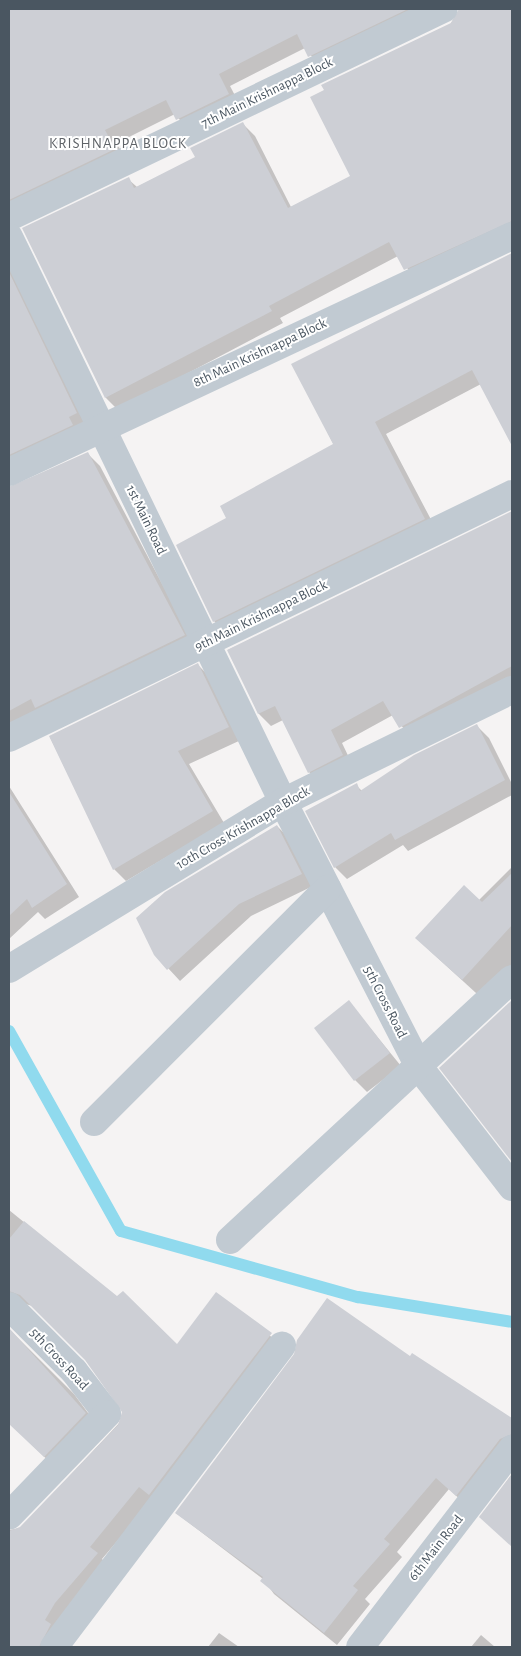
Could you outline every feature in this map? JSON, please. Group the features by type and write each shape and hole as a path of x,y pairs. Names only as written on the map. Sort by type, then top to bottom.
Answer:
{"street":[{"name":"7th Main Krishnappa Block","path":"9,217 444,9"},
{"name":"8th Main Krishnappa Block","path":"9,472 100,426 512,236"},
{"name":"1st Main Road","path":"9,237 283,802"},
{"name":"9th Main Krishnappa Block","path":"9,738 512,494"},
{"name":"10th Cross Krishnappa Block","path":"9,969 283,802 512,690"},
{"name":"5th Cross Road","path":"283,802 419,1067 512,1187"},
{"path":"94,1122 327,889"},
{"path":"230,1240 512,980"},
{"name":"5th Cross Road","path":"9,1306 74,1371 107,1414 9,1516"},
{"path":"54,1647 282,1344"},
{"name":"6th Main Road","path":"360,1647 512,1449"}],"building":[{"path":"9,9 408,9 308,57 297,34 219,74 229,94 176,120 166,100 105,130 115,149 9,200"},
{"path":"459,9 512,9 512,221 404,270 389,242 269,306 272,311 105,398 22,228 129,177 134,188 195,157 190,148 243,122 288,208 350,176 310,97 324,90 321,85 451,23"},
{"path":"512,253 512,446 472,370 375,422 425,519 213,622 176,545 226,518 220,506 333,444 291,364"},
{"path":"9,272 77,413 69,417 73,425 9,455"},
{"path":"88,452 185,635 35,708 31,699 9,711 9,487"},
{"path":"512,511 512,666 399,728 383,701 331,730 343,755 308,773 275,706 258,714 227,650"},
{"path":"198,663 229,727 178,751 213,811 113,870 49,736"},
{"path":"477,724 505,780 395,840 391,833 334,868 305,811 357,783 360,791 414,755"},
{"path":"9,792 67,884 32,908 27,899 9,916"},
{"path":"277,825 302,874 239,904 167,970 154,955 136,918 165,892"},
{"path":"512,873 512,925 462,980 415,938 464,885 482,902"},
{"path":"349,1000 390,1053 354,1081 314,1028"},
{"path":"512,1000 512,1162 439,1068"},
{"path":"24,1221 117,1296 123,1291 177,1344 216,1292 272,1333 149,1495 139,1487 90,1547 98,1553 55,1603 45,1620 51,1624 39,1647 9,1647 9,1531 20,1527 118,1425 122,1412 85,1360 20,1295 9,1291 9,1239"},
{"path":"327,1298 410,1356 412,1353 512,1418 512,1434 500,1439 456,1496 436,1478 384,1539 390,1544 353,1586 358,1590 324,1633 260,1581 263,1577 175,1513 294,1354 297,1340"},
{"path":"9,1328 86,1413 44,1457 9,1424"},
{"path":"512,1474 512,1547 479,1517"}],"waterway":[{"path":"9,1031 121,1231 358,1297 512,1322"}],"district":[{"name":"KRISHNAPPA BLOCK","path":"118,144"}]}
